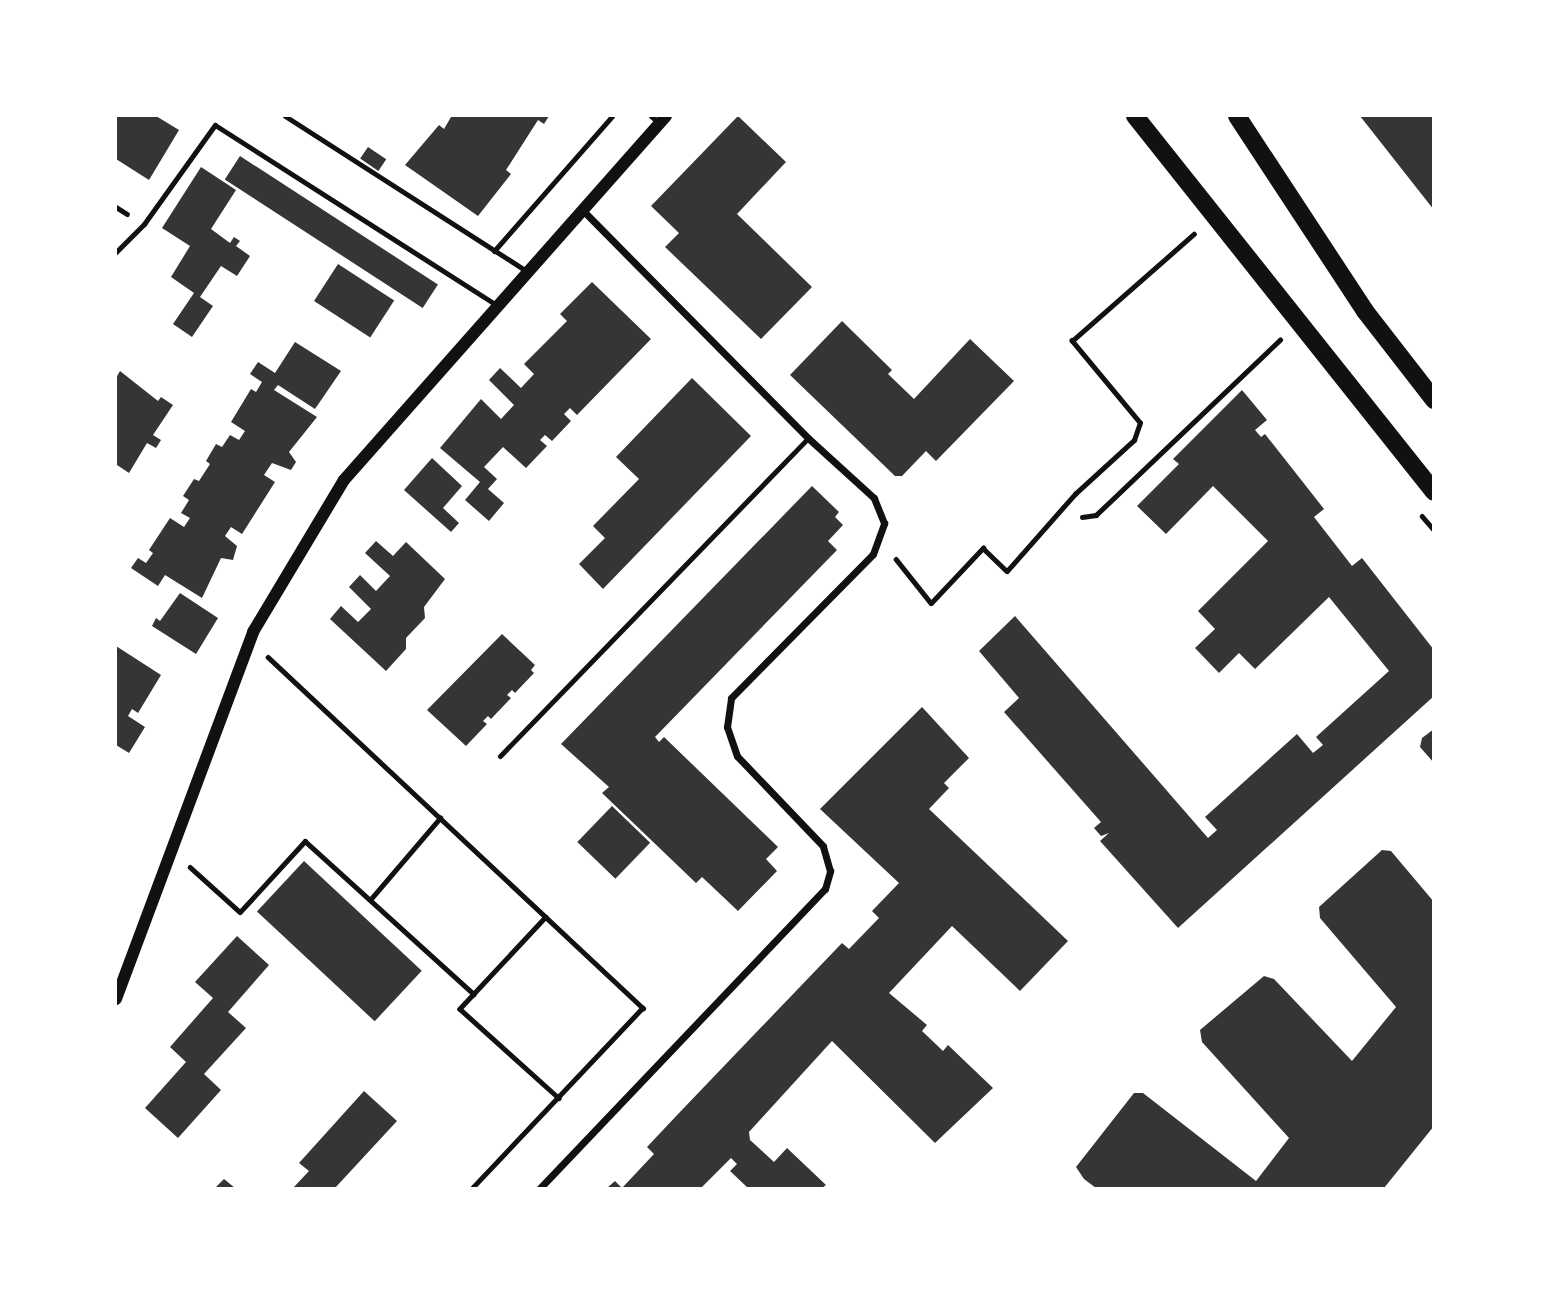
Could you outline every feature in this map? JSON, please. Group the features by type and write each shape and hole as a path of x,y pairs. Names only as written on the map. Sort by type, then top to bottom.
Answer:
{"main road":[{"path":"1135,116 1301,321 1433,492"},
{"path":"1237,116 1365,311 1433,400"}],"street":[{"path":"116,999 250,640 344,480 500,307 659,118"},
{"path":"540,1188 825,889 830,871 822,846 737,756 727,727 731,698 873,554 884,523 874,498 808,438 582,210"}],"lane":[{"path":"285,116 528,273"},
{"path":"494,251 612,116"},
{"path":"116,252 144,224 215,125 500,307"},
{"path":"500,757 808,438"}],"path":[{"path":"884,523 898,568 932,603 983,548 1007,571 1075,494 1134,440 1140,423 1072,341 1216,215"},
{"path":"1082,517 1096,515 1301,321"},
{"path":"250,640 643,1008 473,1188"},
{"path":"370,900 440,818"},
{"path":"172,850 240,912 305,841 474,994"},
{"path":"546,917 460,1009 559,1098"}],"building":[{"path":"116,116 156,116 179,130 149,180 116,159"},
{"path":"448,116 549,116 544,124 538,120 506,170 511,174 478,216 405,165 439,125 444,129 451,117"},
{"path":"738,116 786,162 737,214 812,287 761,339 665,247 679,233 651,206"},
{"path":"1360,116 1434,116 1434,210"},
{"path":"368,147 386,159 378,171 360,159"},
{"path":"240,156 438,285 423,308 225,179"},
{"path":"201,167 236,190 211,229 230,243 234,237 240,241 236,246 250,256 237,276 221,266 200,297 213,306 192,337 173,324 194,293 171,277 190,246 162,228"},
{"path":"338,264 394,300 370,337 314,301"},
{"path":"592,282 651,339 577,415 570,408 564,414 571,421 552,441 545,435 540,440 547,446 526,468 503,447 484,467 497,479 488,489 504,503 489,521 465,500 480,482 440,448 481,399 501,419 514,405 489,380 500,368 521,388 534,374 524,364 567,321 560,314"},
{"path":"842,321 892,370 888,374 914,399 970,339 1014,381 936,461 926,451 902,476 895,476 790,375"},
{"path":"295,342 341,371 315,409 278,385 274,390 317,417 289,452 296,462 291,470 272,463 264,475 275,482 242,534 231,527 225,536 237,546 233,560 221,558 202,598 165,575 158,586 131,568 138,558 146,563 153,553 149,550 170,518 184,527 190,518 181,513 189,500 183,496 194,479 199,481 210,464 206,461 216,444 222,447 230,435 239,440 245,431 231,422 251,389 256,392 262,382 250,374 258,362 275,373"},
{"path":"120,371 158,401 161,397 173,405 153,435 161,440 156,448 147,443 129,473 117,465 116,459 116,378"},
{"path":"692,378 751,436 603,589 579,564 605,538 593,526 639,479 616,457"},
{"path":"1242,390 1267,420 1255,430 1261,437 1265,434 1324,509 1314,517 1352,566 1362,558 1434,650 1434,696 1178,928 1100,841 1109,833 1101,836 1094,828 1101,822 1004,712 1019,698 979,651 1015,616 1208,838 1217,830 1205,817 1297,734 1313,753 1323,745 1316,737 1389,671 1329,597 1255,669 1239,653 1219,673 1195,648 1215,629 1198,611 1268,541 1213,486 1166,534 1137,506 1179,464 1173,459"},
{"path":"432,458 462,486 443,508 459,523 451,532 404,490"},
{"path":"812,486 839,512 835,517 843,525 828,541 837,550 655,737 659,742 664,737 778,847 766,859 777,871 738,911 702,877 696,883 602,793 609,787 561,744"},
{"path":"376,541 393,556 406,542 445,579 424,607 425,618 406,638 406,649 386,671 330,619 341,606 358,622 371,609 349,587 360,575 376,591 390,576 365,553"},
{"path":"180,593 218,618 196,654 152,626 156,618 160,621"},
{"path":"502,634 535,665 531,670 534,673 515,693 512,690 507,695 511,698 491,719 488,716 483,721 487,724 466,746 427,710"},
{"path":"116,646 161,675 138,713 132,709 128,716 145,727 129,753 116,745"},
{"path":"922,707 969,758 944,783 949,788 929,809 1068,941 1020,991 952,926 889,993 927,1025 922,1031 943,1051 948,1045 993,1088 935,1143 832,1041 749,1132 750,1140 774,1162 787,1148 826,1185 822,1188 748,1188 730,1171 737,1164 731,1158 701,1188 622,1188 654,1154 647,1147 680,1112 842,943 849,949 879,918 872,911 899,883 820,809"},
{"path":"1434,729 1434,763 1420,747 1422,738"},
{"path":"612,806 650,843 615,879 577,842"},
{"path":"1382,850 1391,851 1434,902 1434,1126 1384,1188 1096,1188 1084,1179 1076,1167 1134,1093 1143,1093 1256,1181 1289,1138 1202,1042 1200,1030 1264,976 1274,979 1352,1061 1396,1007 1320,918 1319,907"},
{"path":"304,861 422,971 375,1021 257,911"},
{"path":"237,936 269,965 228,1012 246,1028 204,1074 221,1090 178,1138 145,1108 186,1062 170,1047 213,998 195,982"},
{"path":"364,1091 397,1121 335,1188 293,1188 309,1171 299,1163"},
{"path":"224,1179 235,1188 215,1188"},
{"path":"615,1181 622,1188 607,1188"}]}
